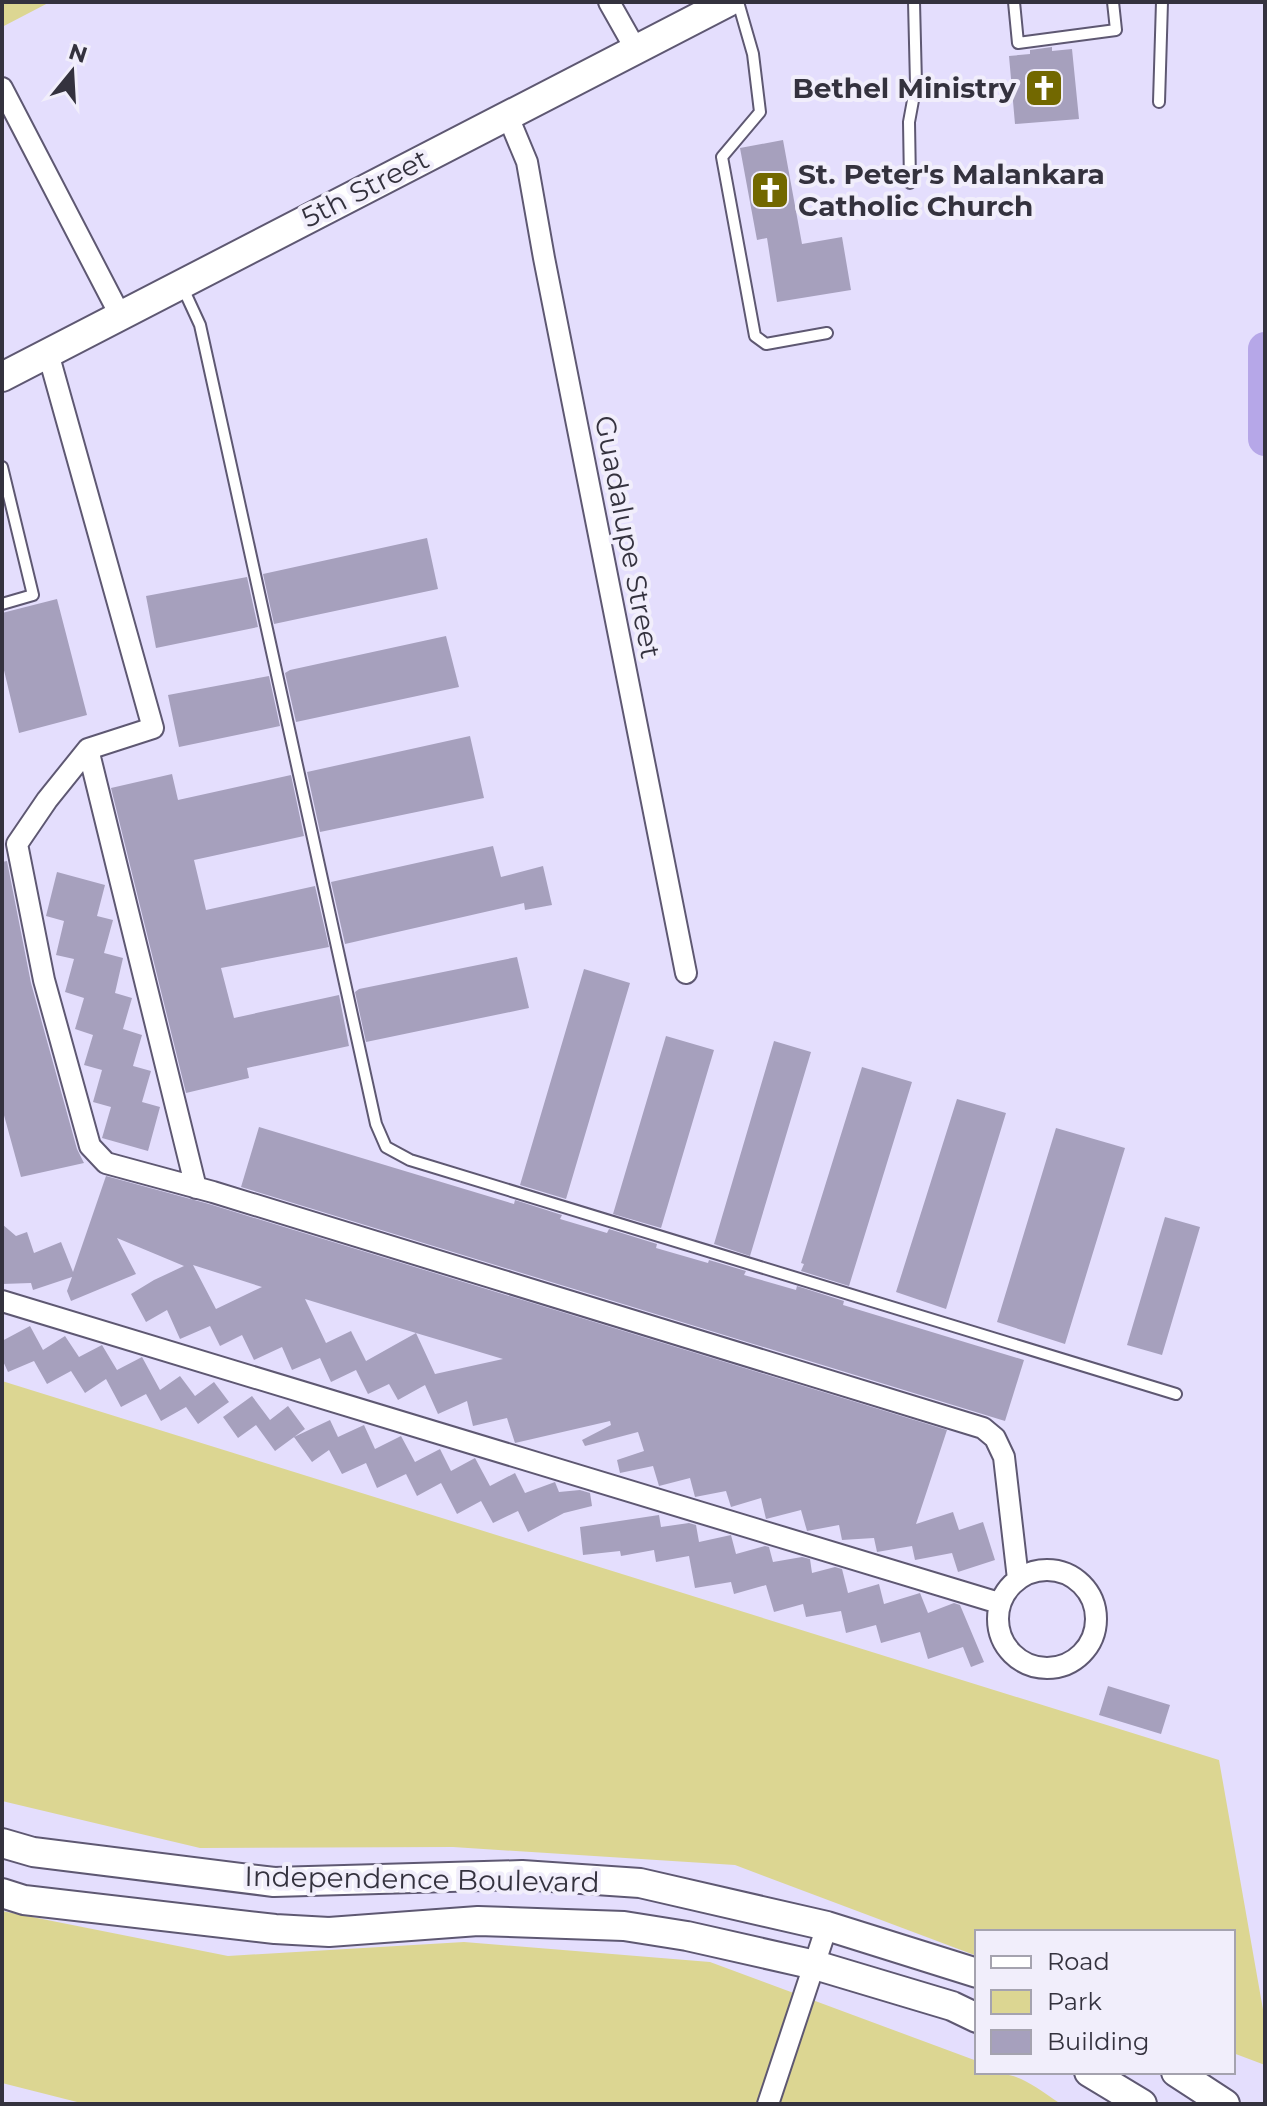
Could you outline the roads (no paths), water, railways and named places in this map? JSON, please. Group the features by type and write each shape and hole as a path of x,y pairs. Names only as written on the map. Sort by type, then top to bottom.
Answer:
{"main road":[{"name":"5th Street","path":"2,377 728,2"},
{"name":"Independence Boulevard","path":"2,1843 33,1852 274,1882 522,1875 640,1883 827,1926 975,1972"},
{"path":"274,1882 275,1929"},
{"name":"Independence Boulevard","path":"2,1893 24,1900 275,1929 329,1932 478,1921 624,1926 687,1936 815,1965 952,2006 975,2017"},
{"path":"1092,2074 1142,2104"},
{"path":"1179,2074 1225,2104"}],"street":[{"path":"609,2 635,48"},
{"path":"2,88 120,315"},
{"name":"Guadalupe Street","path":"507,114 527,162 686,973"},
{"path":"48,353 153,728 88,749 17,844 44,980 90,1146 106,1163 983,1428 995,1438 1004,1457 1018,1579"},
{"path":"88,749 196,1188"},
{"path":"2,1301 999,1603"},
{"path":"1036,1570 1062,1572 1084,1586 1096,1609 1094,1634 1080,1656 1057,1667 1031,1666 1010,1652 998,1629 999,1603 1018,1579 1036,1570"},
{"path":"768,2104 827,1926"}],"lane":[{"path":"738,2 753,54 760,112 722,157 755,336 766,344 827,333"},
{"path":"910,183 909,122 916,84 914,2"},
{"path":"1014,2 1018,43 1116,30 1113,2"},
{"path":"1159,102 1162,2"},
{"path":"181,284 200,325 376,1124 386,1147 410,1160 1176,1394"},
{"path":"2,467 33,595 2,604"}],"waterway":[{"path":"1265,349 1265,439"}],"place":[{"name":"Bethel Ministry","path":"1044,88"},
{"name":"St. Peter's Malankara Catholic Church","path":"770,190"}]}
